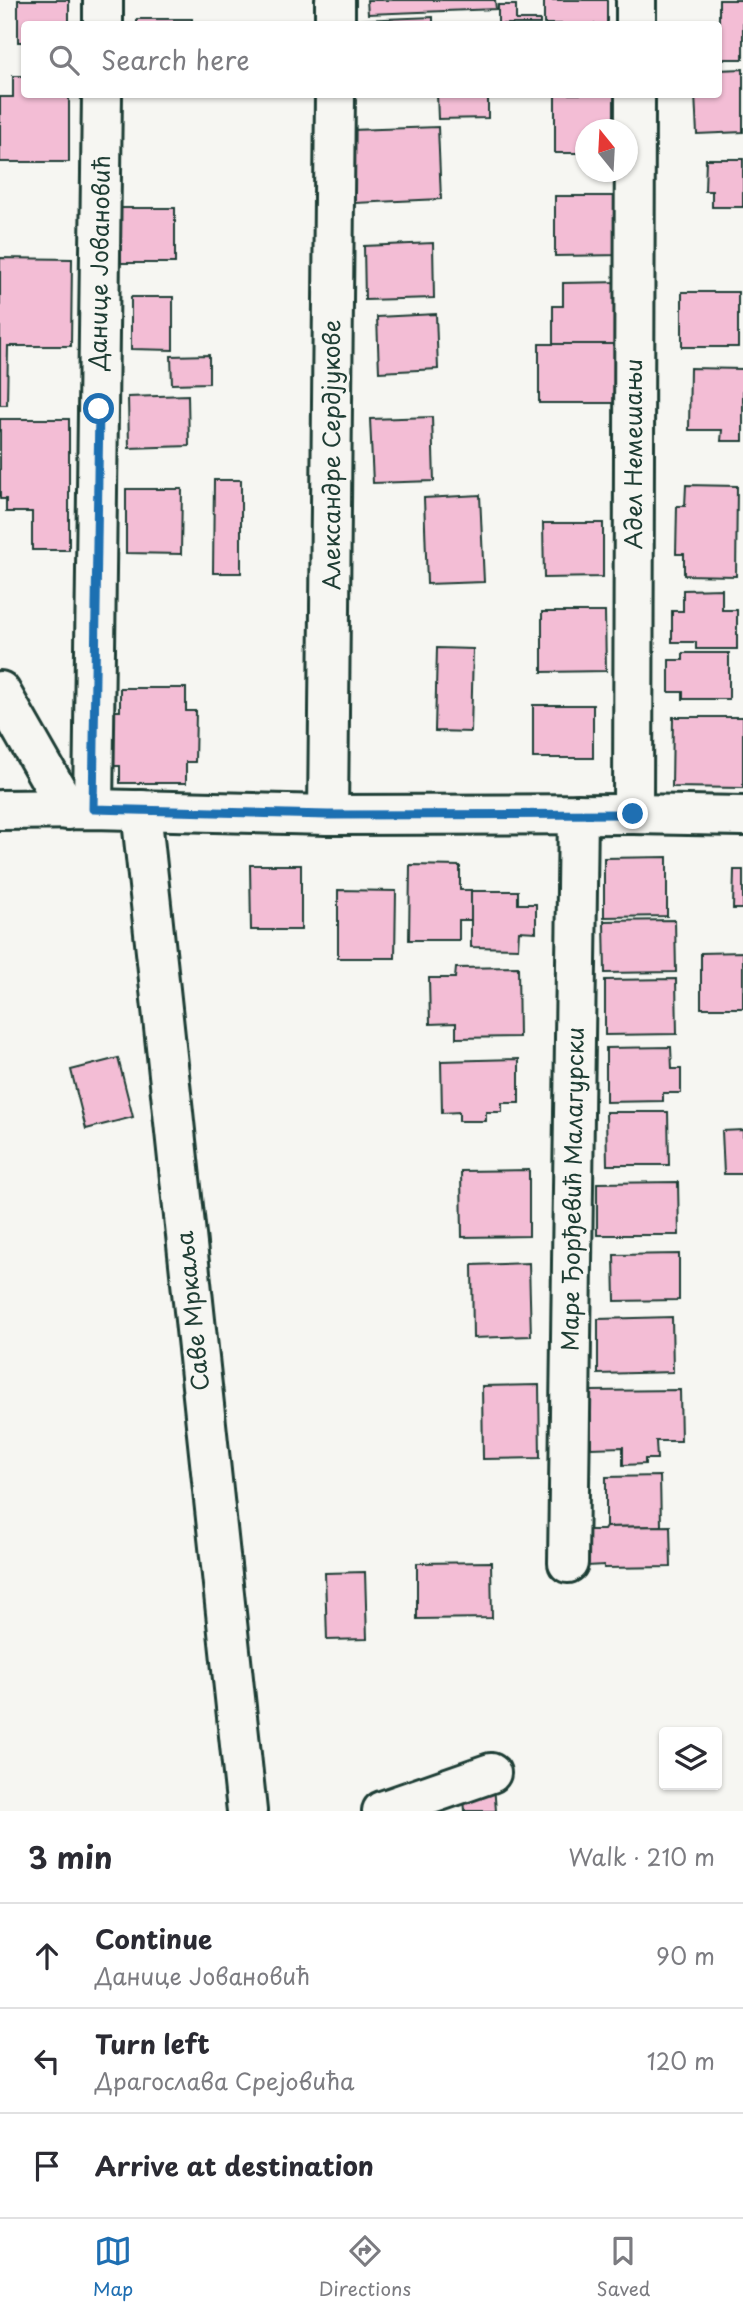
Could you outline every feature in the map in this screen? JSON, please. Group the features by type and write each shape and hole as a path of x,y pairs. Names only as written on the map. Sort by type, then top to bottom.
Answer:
{"street":[{"path":"103,0 103,21"},
{"path":"335,0 335,21"},
{"path":"636,0 636,21"},
{"name":"Данице Јовановић","path":"80,810 102,98"},
{"name":"Александре Сердјукове","path":"328,815 335,98"},
{"name":"Адел Немешањи","path":"633,814 635,98"},
{"path":"0,691 80,810"},
{"path":"0,810 141,810 328,815 743,816"},
{"name":"Саве Мркаља","path":"141,810 247,1811"},
{"name":"Маре Ђорђевић Малагурски","path":"568,1563 578,814"},
{"path":"382,1811 491,1773"}],"building":[{"path":"18,0 69,0 69,21 21,21 21,42 18,42"},
{"path":"367,0 495,0 496,9 368,14"},
{"path":"544,0 607,0 607,21 544,21"},
{"path":"719,0 743,0 743,59 722,59 722,21 719,21"},
{"path":"498,5 516,5 516,20 540,20 540,21 498,21"},
{"path":"433,17 433,21 361,20"},
{"path":"137,19 192,19 192,21"},
{"path":"743,69 743,132 697,134 695,98 722,98 722,70"},
{"path":"13,76 21,76 21,98 69,98 69,162 0,162 0,97 13,97"},
{"path":"437,98 488,98 488,118 438,119"},
{"path":"555,98 618,98 618,119 575,119 575,153 555,153"},
{"path":"438,127 441,199 355,203 352,130"},
{"path":"706,159 743,159 743,207 712,207 712,191 705,191"},
{"path":"555,196 623,196 624,255 555,256"},
{"path":"121,208 175,208 175,263 121,263"},
{"path":"433,243 434,298 365,300 364,246"},
{"path":"0,258 72,259 71,346 8,346 7,405 0,405"},
{"path":"623,282 624,344 553,344 553,306 563,306 563,283"},
{"path":"682,292 738,292 738,347 682,347"},
{"path":"131,297 173,297 173,350 131,349"},
{"path":"436,314 438,369 379,372 377,317"},
{"path":"539,344 624,344 624,403 539,403"},
{"path":"209,355 209,383 172,384 171,356"},
{"path":"690,368 743,369 743,441 721,441 722,430 689,430"},
{"path":"188,395 189,446 129,448 128,397"},
{"path":"432,417 434,481 373,483 370,419"},
{"path":"0,419 69,419 69,550 32,550 32,512 6,512 6,499 0,499"},
{"path":"214,480 241,480 241,573 213,573"},
{"path":"686,485 737,486 736,576 684,575 684,554 676,554 677,506 685,506"},
{"path":"126,489 182,489 181,554 126,553"},
{"path":"480,495 484,582 427,584 424,498"},
{"path":"543,523 603,523 603,577 544,578"},
{"path":"722,589 722,610 737,610 737,649 696,649 696,642 672,642 672,611 683,611 683,590"},
{"path":"542,612 605,612 606,671 542,672"},
{"path":"437,648 473,649 471,732 435,731"},
{"path":"683,653 729,653 729,699 683,699 683,692 669,692 669,660 683,660"},
{"path":"120,688 186,688 186,711 196,711 195,762 186,762 186,783 120,783 120,766 109,766 109,711 120,711"},
{"path":"533,705 593,705 593,758 533,758"},
{"path":"673,717 743,717 743,788 672,787"},
{"path":"667,857 667,916 604,917 604,858"},
{"path":"250,865 301,865 301,930 251,930"},
{"path":"410,865 460,866 460,890 471,890 471,920 459,920 459,940 409,940"},
{"path":"734,870 743,870 743,909 733,909"},
{"path":"338,890 396,891 395,958 338,958"},
{"path":"471,891 518,891 518,904 536,904 536,932 519,931 518,948 471,947"},
{"path":"675,920 676,972 605,973 604,921"},
{"path":"743,952 743,1008 701,1008 701,953"},
{"path":"518,967 519,1037 456,1038 456,1023 430,1024 429,978 455,978 456,968"},
{"path":"676,979 677,1034 605,1035 605,980"},
{"path":"671,1047 672,1069 681,1069 681,1093 663,1093 663,1101 606,1102 606,1048"},
{"path":"118,1058 133,1117 86,1129 71,1070"},
{"path":"519,1059 519,1103 502,1103 502,1112 486,1112 486,1121 459,1121 459,1112 442,1113 441,1061"},
{"path":"606,1112 668,1112 669,1165 607,1165"},
{"path":"743,1130 743,1174 724,1174 722,1131"},
{"path":"529,1170 529,1236 462,1237 461,1171"},
{"path":"678,1182 679,1235 597,1235 597,1183"},
{"path":"679,1254 679,1300 615,1301 614,1255"},
{"path":"529,1263 531,1336 473,1338 472,1265"},
{"path":"672,1317 673,1372 598,1374 598,1319"},
{"path":"539,1385 540,1458 483,1459 482,1386"},
{"path":"680,1390 681,1441 656,1441 657,1459 645,1459 645,1464 623,1465 623,1447 591,1448 591,1391"},
{"path":"660,1476 661,1526 606,1527 606,1477"},
{"path":"670,1526 671,1567 587,1566 586,1530"},
{"path":"491,1562 492,1618 417,1619 417,1563"},
{"path":"365,1572 367,1639 327,1640 325,1573"},
{"path":"494,1785 496,1811 465,1811 463,1787"}],"route":[{"path":"99,409 93,809 328,815 633,814"}]}
